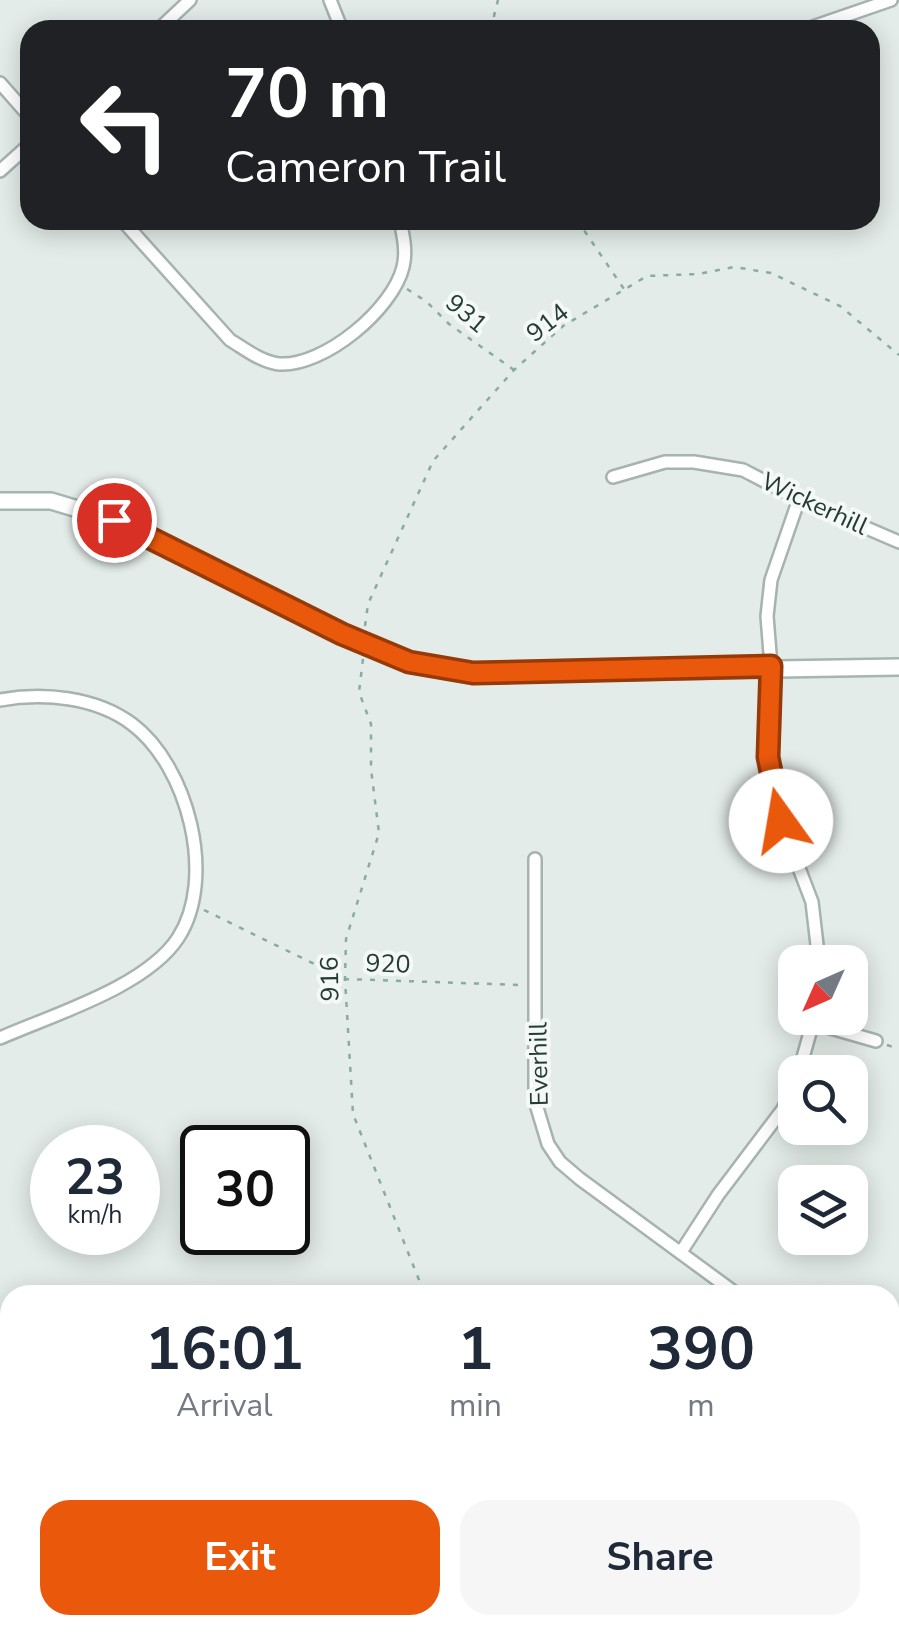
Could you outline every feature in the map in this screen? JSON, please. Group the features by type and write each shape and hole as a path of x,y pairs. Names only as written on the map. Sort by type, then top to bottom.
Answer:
{"street":[{"path":"169,20 190,0"},
{"path":"833,20 891,0"},
{"path":"0,83 20,106"},
{"path":"0,171 20,153"},
{"path":"131,230 230,340 278,364 300,362 336,347 356,331 397,282 403,266 402,230"},
{"name":"Wickerhill","path":"613,477 665,462 742,470 899,542"},
{"path":"800,499 770,580 771,779 781,821 812,902 817,945"},
{"path":"0,501 51,502 114,520 363,650 409,662 473,673 899,666"},
{"path":"0,700 51,697 94,704 123,718 148,738 172,774 192,835 196,876 194,905 178,938 160,959 139,974 0,1038"},
{"name":"Everhill","path":"535,859 535,1101 548,1144 580,1180 725,1285"},
{"path":"856,1035 876,1042"},
{"path":"680,1252 778,1116"}],"path":[{"path":"584,230 626,291"},
{"name":"914","path":"363,650 368,604 433,462 514,370 563,326 647,276 698,274 734,267 771,273 840,306 899,355"},
{"name":"931","path":"397,282 514,370"},
{"name":"916","path":"363,650 359,692 372,724 371,770 379,834 346,939 353,1114 421,1285"},
{"name":"920","path":"194,905 345,979 537,986"}],"route":[{"path":"114,520 342,634 409,662 439,669 542,673 771,666 768,757 781,821"}]}
